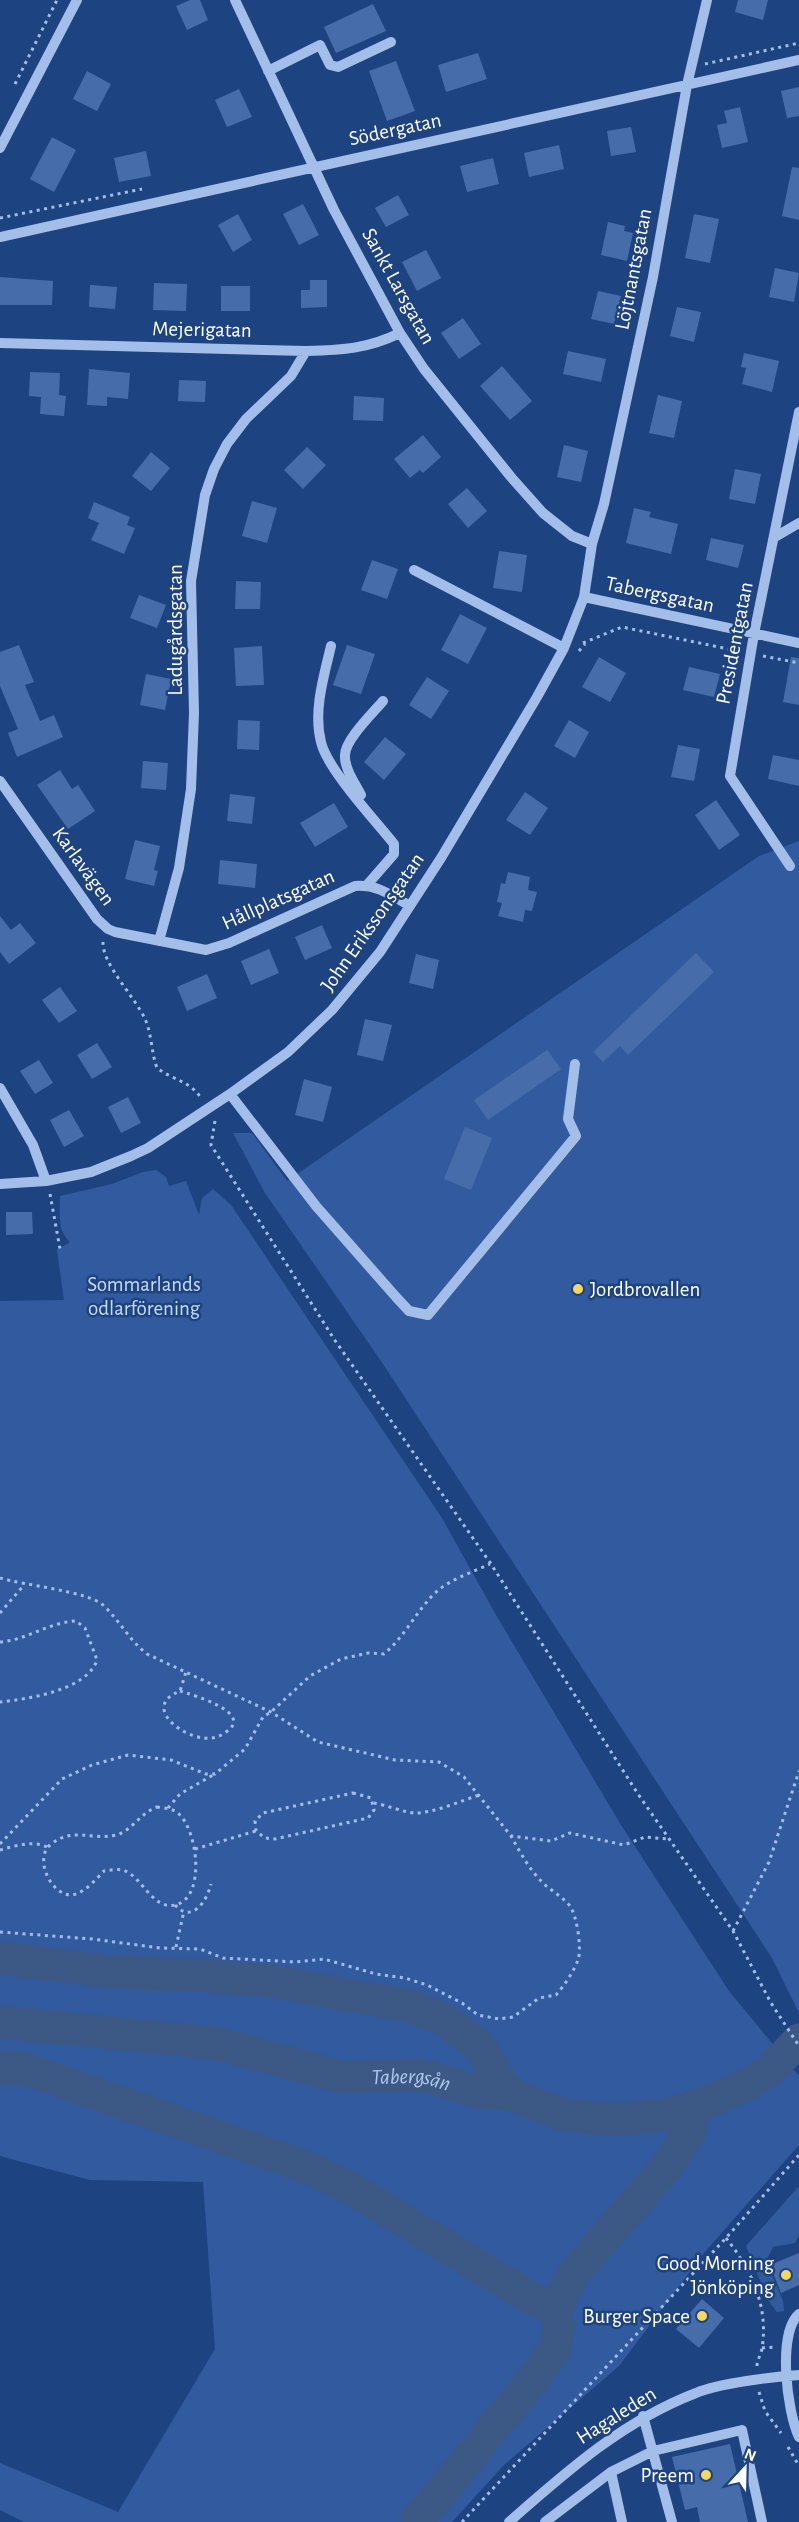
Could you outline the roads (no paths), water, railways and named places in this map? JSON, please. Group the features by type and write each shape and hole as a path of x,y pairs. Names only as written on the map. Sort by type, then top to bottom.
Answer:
{"street":[{"path":"0,148 77,0"},
{"name":"Sankt Larsgatan","path":"235,0 334,210 400,333 424,369 510,477 543,513 572,536 592,544"},
{"name":"Löjtnantsgatan","path":"592,544 604,504 653,277 687,85 706,0"},
{"path":"268,71 320,45 330,65 338,67 390,42"},
{"name":"Södergatan","path":"0,237 799,60"},
{"name":"Mejerigatan","path":"0,344 351,350 376,345 400,333"},
{"name":"Ladugårdsgatan","path":"159,941 179,868 191,789 194,713 190,582 204,495 227,444 246,419 291,376 306,351"},
{"name":"Presidentgatan","path":"790,866 730,776 754,634 799,412"},
{"path":"775,537 799,523"},
{"name":"John Erikssonsgatan","path":"0,1184 46,1181 91,1172 148,1148 230,1094 288,1052 332,1010 380,952 537,697 566,643 584,597 592,544"},
{"path":"414,570 566,643"},
{"name":"Tabergsgatan","path":"584,597 799,642"},
{"path":"331,646 320,691 321,742 328,760 394,844 394,854 367,885"},
{"path":"369,811 347,767 344,754 350,741 383,701"},
{"name":"Karlavägen","path":"0,781 97,919 108,929 159,941"},
{"name":"Hållplatsgatan","path":"159,941 207,950 220,947 355,886 367,885 379,888 410,906"},
{"path":"230,1094 316,1206 396,1298 409,1311 428,1315 576,1136 568,1119 574,1064"},
{"path":"0,1088 33,1144 46,1181"},
{"path":"799,2314 791,2323 788,2333 787,2376 791,2411 799,2437"},
{"name":"Hagaleden","path":"509,2522 581,2458 643,2416 698,2391 799,2375"},
{"path":"643,2416 672,2522"},
{"path":"545,2522 611,2472 653,2451 742,2430 762,2522"},
{"path":"611,2472 622,2522"}],"waterway":[{"path":"0,1958 106,1971 271,1981 411,2006 443,2019 478,2045 509,2094"},
{"name":"Tabergsån","path":"0,2022 216,2043 342,2077 423,2075 478,2092 509,2094 561,2114 611,2120 667,2115 711,2101 746,2085 769,2071 799,2040"},
{"path":"0,2068 25,2069 298,2164 347,2186 556,2311"},
{"path":"416,2522 527,2387 555,2349 559,2328 556,2311 575,2272 668,2165 690,2132 693,2107"}],"place":[{"name":"Jordbrovallen","path":"578,1289"},
{"name":"Good Morning Jönköping","path":"786,2275"},
{"name":"Burger Space","path":"702,2316"},
{"name":"Preem","path":"706,2475"}],"park label":[{"name":"Sommarlands odlarförening","path":"144,1296"}]}
